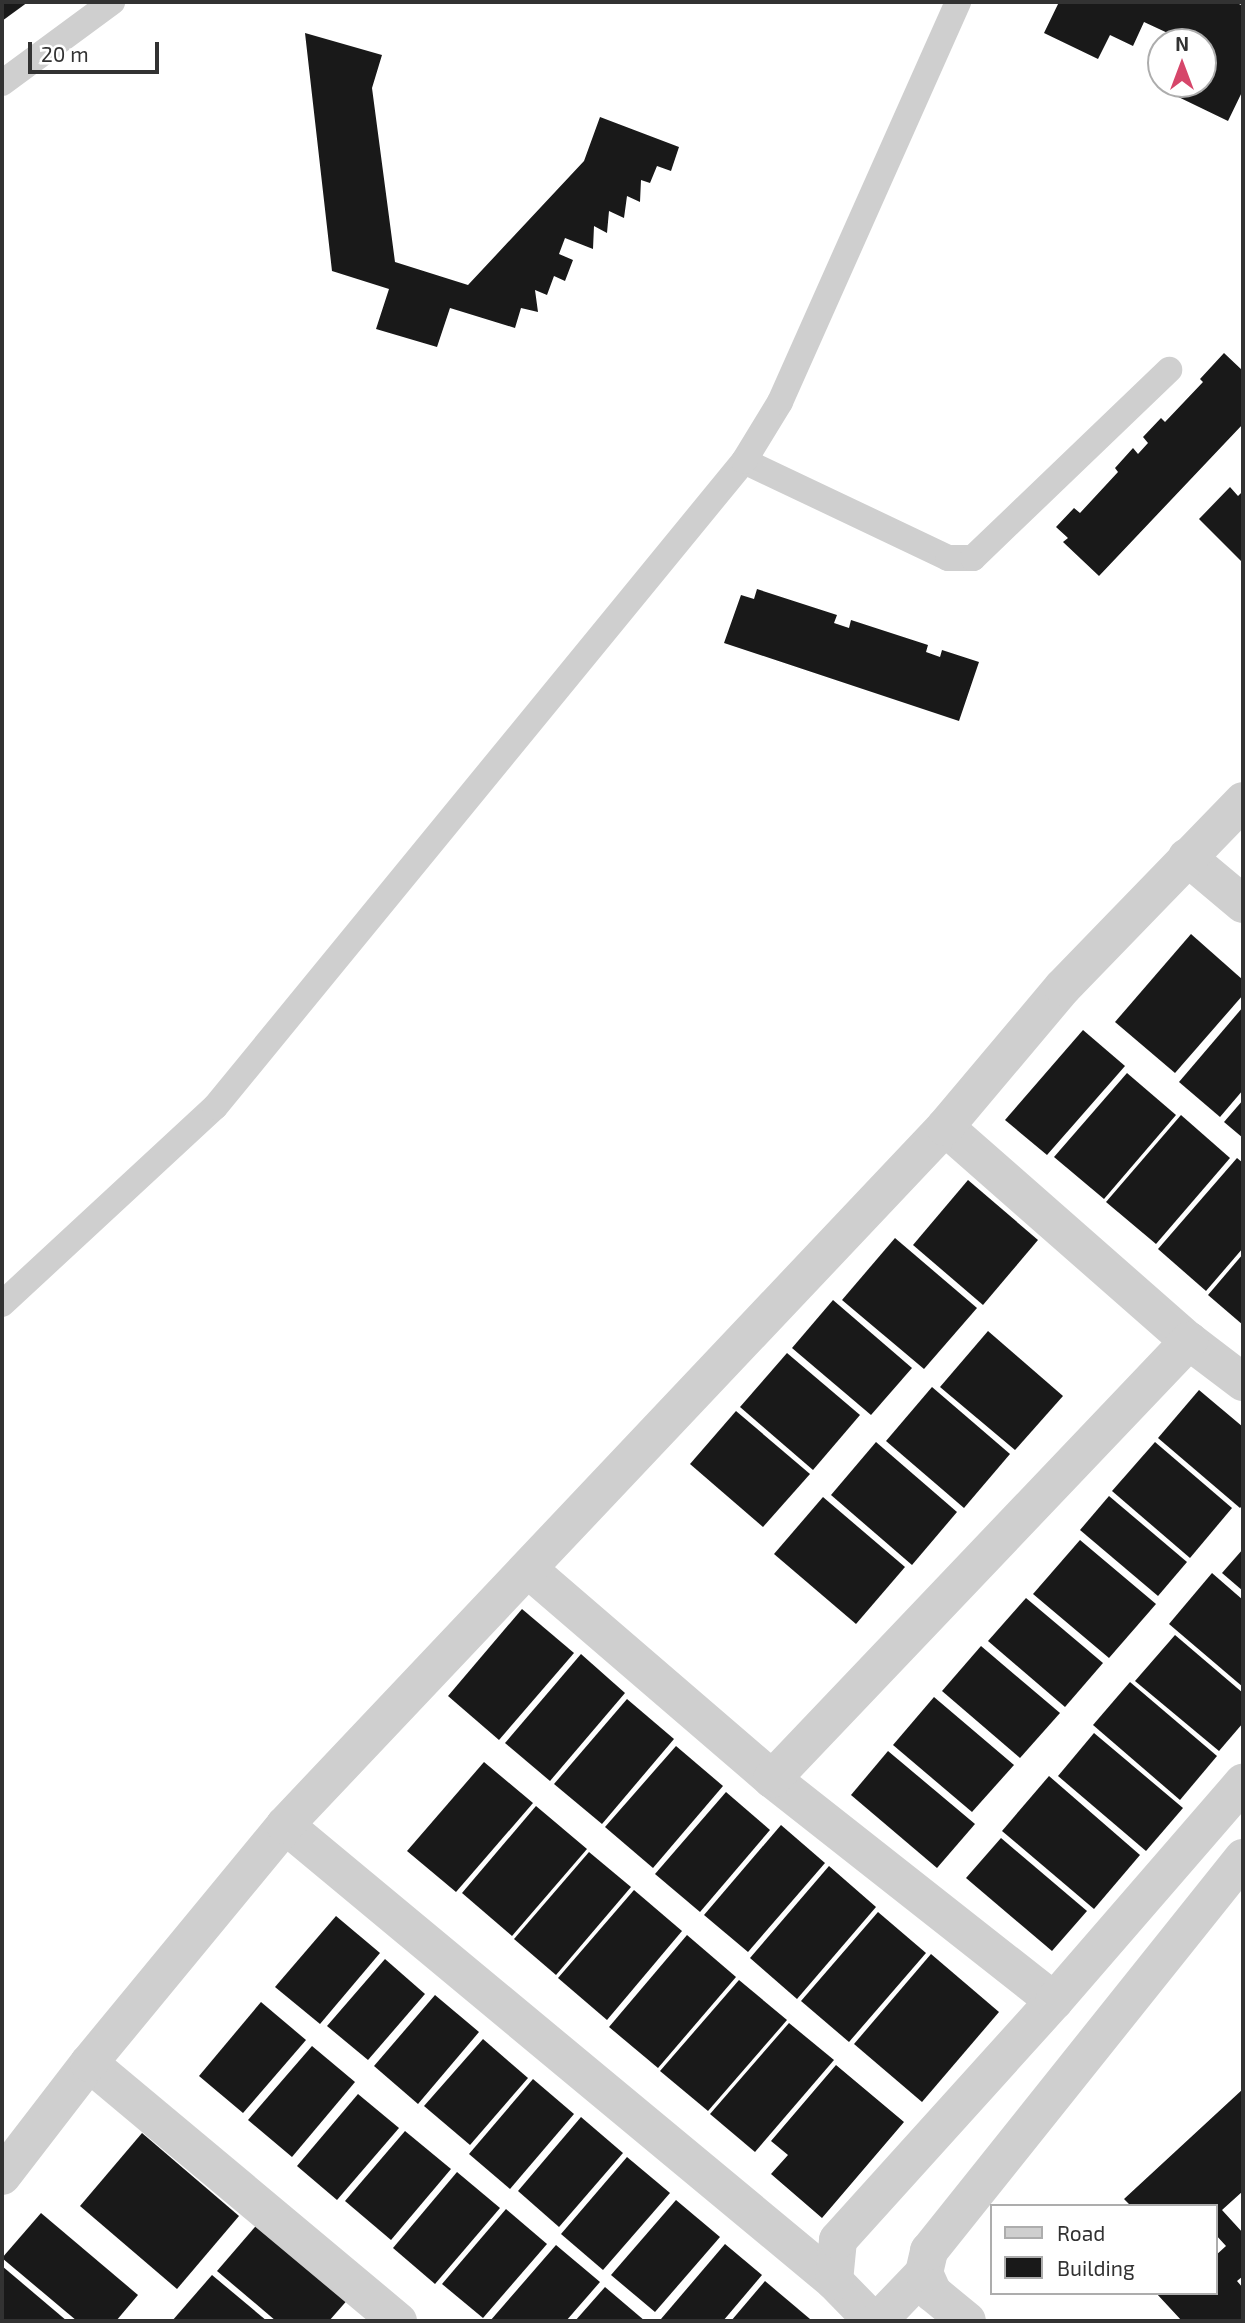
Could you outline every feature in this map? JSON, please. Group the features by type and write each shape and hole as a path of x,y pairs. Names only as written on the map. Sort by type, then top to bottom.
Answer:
{"street":[{"path":"2,2176 89,2063 285,1825 945,1127 1063,987 1243,802"},
{"path":"1187,857 1243,904"},
{"path":"945,1127 1189,1341 1243,1382"},
{"path":"772,1779 1189,1341"},
{"path":"528,1569 772,1779 1054,2001"},
{"path":"834,2281 838,2240 1054,2001 1243,1783"},
{"path":"285,1825 834,2281 875,2321 924,2273 929,2251 1243,1858"},
{"path":"89,2063 398,2321"},
{"path":"924,2273 933,2293 967,2321"}],"lane":[{"path":"2,83 112,2"},
{"path":"2,1304 215,1107 744,461 780,402 958,2"},
{"path":"744,461 948,558 974,558 1170,370"}],"building":[{"path":"2,2 28,2 2,21"},
{"path":"1059,2 1235,2 1243,6 1243,90 1228,121 1180,98 1217,98 1217,28 1157,28 1144,22 1133,46 1110,35 1098,59 1044,33"},
{"path":"305,33 382,55 372,88 395,262 468,285 584,161 600,117 679,147 671,171 657,166 650,183 641,180 640,202 627,196 624,218 609,211 607,233 594,226 593,249 565,238 559,254 573,260 565,281 554,276 547,295 535,290 538,312 521,308 515,328 450,308 437,347 376,329 389,289 332,271"},
{"path":"1224,353 1243,371 1243,424 1099,576 1063,542 1068,538 1056,527 1074,508 1080,513 1118,472 1115,468 1133,448 1138,454 1148,443 1143,437 1161,418 1165,422 1203,382 1200,379"},
{"path":"1230,487 1238,496 1243,491 1243,563 1199,519"},
{"path":"757,589 837,615 834,623 849,628 851,620 928,645 926,652 940,657 942,650 979,662 959,721 724,643 741,595 754,599"},
{"path":"1191,934 1243,980 1243,995 1175,1073 1115,1022"},
{"path":"1243,1007 1243,1090 1220,1117 1179,1082"},
{"path":"1083,1030 1125,1066 1047,1155 1005,1120"},
{"path":"1127,1073 1176,1115 1104,1199 1054,1157"},
{"path":"1243,1100 1243,1138 1224,1122"},
{"path":"1181,1115 1230,1158 1156,1244 1106,1202"},
{"path":"1237,1158 1243,1163 1243,1248 1206,1291 1158,1249"},
{"path":"968,1180 1038,1240 983,1305 913,1245"},
{"path":"895,1238 977,1308 924,1369 842,1300"},
{"path":"1243,1254 1243,1325 1208,1295"},
{"path":"833,1300 912,1368 871,1415 792,1348"},
{"path":"988,1331 1063,1396 1015,1450 940,1387"},
{"path":"787,1353 860,1415 813,1470 740,1407"},
{"path":"932,1387 1010,1454 964,1508 886,1441"},
{"path":"1199,1390 1243,1427 1243,1505 1240,1508 1158,1438"},
{"path":"736,1411 810,1474 763,1527 690,1464"},
{"path":"876,1442 957,1512 912,1565 831,1495"},
{"path":"1155,1442 1232,1508 1190,1558 1112,1491"},
{"path":"1109,1496 1187,1562 1158,1596 1080,1530"},
{"path":"823,1497 905,1567 856,1624 774,1554"},
{"path":"1080,1540 1156,1604 1109,1658 1033,1594"},
{"path":"1243,1549 1243,1591 1222,1573"},
{"path":"1212,1573 1243,1600 1243,1687 1169,1624"},
{"path":"1026,1598 1103,1663 1065,1707 988,1641"},
{"path":"522,1609 574,1653 499,1740 448,1696"},
{"path":"1175,1635 1243,1693 1243,1723 1219,1751 1135,1681"},
{"path":"981,1646 1060,1713 1020,1758 942,1691"},
{"path":"581,1654 625,1693 550,1781 505,1743"},
{"path":"1130,1682 1217,1756 1180,1800 1093,1725"},
{"path":"934,1697 1014,1765 972,1812 893,1745"},
{"path":"627,1699 674,1739 602,1824 554,1784"},
{"path":"1094,1733 1183,1808 1146,1851 1058,1776"},
{"path":"676,1746 723,1786 653,1868 605,1827"},
{"path":"888,1751 975,1824 937,1868 851,1795"},
{"path":"484,1762 533,1803 456,1892 407,1851"},
{"path":"1049,1776 1140,1855 1094,1909 1002,1831"},
{"path":"726,1792 770,1830 700,1912 655,1874"},
{"path":"536,1806 587,1849 512,1936 462,1893"},
{"path":"781,1825 825,1863 748,1952 704,1915"},
{"path":"1001,1838 1087,1911 1052,1951 966,1878"},
{"path":"589,1852 631,1887 556,1975 514,1939"},
{"path":"829,1866 876,1907 797,1999 750,1958"},
{"path":"634,1890 682,1931 607,2020 558,1978"},
{"path":"878,1912 926,1953 849,2042 801,2001"},
{"path":"336,1916 380,1953 320,2024 275,1987"},
{"path":"687,1935 736,1977 658,2068 609,2027"},
{"path":"931,1954 999,2012 922,2102 854,2044"},
{"path":"385,1959 425,1994 368,2060 327,2026"},
{"path":"739,1980 787,2020 708,2111 660,2071"},
{"path":"435,1995 479,2032 418,2104 374,2066"},
{"path":"261,2002 306,2040 243,2113 199,2076"},
{"path":"789,2023 834,2060 755,2152 710,2114"},
{"path":"483,2039 528,2078 470,2145 424,2106"},
{"path":"312,2046 355,2082 292,2157 248,2120"},
{"path":"836,2065 904,2122 822,2218 771,2174 788,2155 771,2141"},
{"path":"533,2079 574,2114 510,2189 469,2154"},
{"path":"1243,2089 1243,2191 1222,2210 1243,2233 1243,2276 1237,2281 1243,2288 1243,2321 1182,2321 1158,2295 1217,2295 1217,2254 1226,2246 1217,2236 1217,2204 1129,2204 1124,2199"},
{"path":"358,2094 399,2128 337,2200 297,2166"},
{"path":"581,2117 623,2153 559,2227 518,2191"},
{"path":"405,2131 451,2169 391,2240 345,2201"},
{"path":"142,2133 239,2216 177,2289 80,2206"},
{"path":"627,2157 670,2193 603,2270 561,2234"},
{"path":"457,2172 500,2208 435,2284 393,2248"},
{"path":"676,2200 720,2237 655,2312 611,2275"},
{"path":"506,2209 547,2244 483,2318 442,2284"},
{"path":"41,2213 138,2295 116,2321 77,2321 2,2258"},
{"path":"260,2221 350,2297 329,2321 276,2321 217,2271"},
{"path":"725,2244 762,2275 723,2321 661,2319"},
{"path":"556,2245 600,2282 566,2321 490,2321"},
{"path":"2,2266 67,2321 2,2321"},
{"path":"212,2275 267,2321 172,2321"},
{"path":"765,2281 810,2319 731,2321"},
{"path":"605,2287 645,2321 575,2321"}]}
